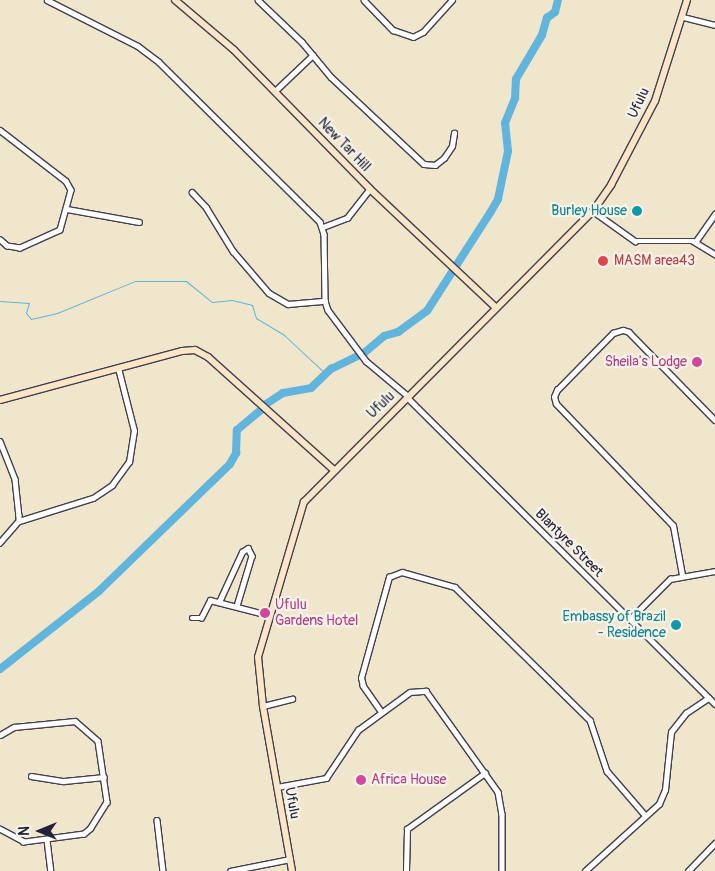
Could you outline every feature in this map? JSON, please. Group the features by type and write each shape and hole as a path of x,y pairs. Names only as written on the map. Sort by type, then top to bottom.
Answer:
{"street":[{"path":"47,0 138,46 160,62 323,227 325,301 288,304 269,293 233,251 206,208 192,192"},
{"name":"New Tar Hill","path":"175,0 222,38 370,189 495,307"},
{"path":"258,0 313,55 328,74 424,164 435,165 444,158 452,146 454,133"},
{"path":"364,0 393,30 413,37 423,32 452,0"},
{"name":"Ufulu","path":"292,871 276,788 263,706 258,658 268,615 304,502 333,469 593,211 611,185 655,101 687,0"},
{"path":"683,17 715,25"},
{"path":"275,91 313,55"},
{"path":"0,130 68,184 71,190 62,227 56,233 20,248 7,246 0,240"},
{"path":"323,227 347,218 370,189"},
{"path":"67,209 139,222"},
{"path":"593,211 635,241 696,241 715,254"},
{"path":"696,241 715,214"},
{"name":"Blantyre Street","path":"325,301 341,331 366,361 408,396 715,704"},
{"path":"682,576 673,526 556,404 554,397 557,390 613,333 623,330 629,332 715,420"},
{"path":"0,400 182,350 199,352 333,469"},
{"path":"0,543 18,521 94,498 112,484 129,462 134,432 118,368"},
{"path":"0,441 15,479 18,521"},
{"path":"219,602 242,552 248,548 252,556 237,606"},
{"path":"630,619 670,579 715,571"},
{"path":"381,712 362,686 361,678 389,577 402,572 456,587 586,715 610,776 645,815"},
{"path":"192,618 201,618 208,600 268,615"},
{"path":"276,788 326,778 355,733 381,712 413,691 428,692 485,773 500,799 502,871"},
{"path":"585,871 659,804 666,790 671,732 686,713 708,698"},
{"path":"263,706 292,699"},
{"path":"0,735 14,727 72,720 97,740 107,805 89,831 46,840 18,841 0,829"},
{"path":"406,871 407,829 485,773"},
{"path":"31,776 64,780 104,777"},
{"path":"157,820 163,871"},
{"path":"46,840 51,871"},
{"path":"688,871 715,843"},
{"path":"230,871 290,858"}],"waterway":[{"path":"364,353 384,336 398,332 427,311 498,199 508,151 505,123 515,98 516,79 542,35 547,18 555,12 558,0"},
{"path":"0,301 29,303 26,313 31,319 57,313 135,281 186,281 212,302 232,300 252,305 256,318 284,335 326,374"},
{"path":"266,404 283,393 311,388 331,369 360,355"},
{"path":"0,669 99,591 230,464 236,453 237,430 261,410"}],"place":[{"name":"Burley House","path":"637,211"},
{"name":"MASM area43","path":"603,261"},
{"name":"Sheila's Lodge","path":"697,362"},
{"name":"Ufulu Gardens Hotel","path":"265,613"},
{"name":"Embassy of Brazil - Residence","path":"676,625"},
{"name":"Africa House","path":"361,780"}]}
